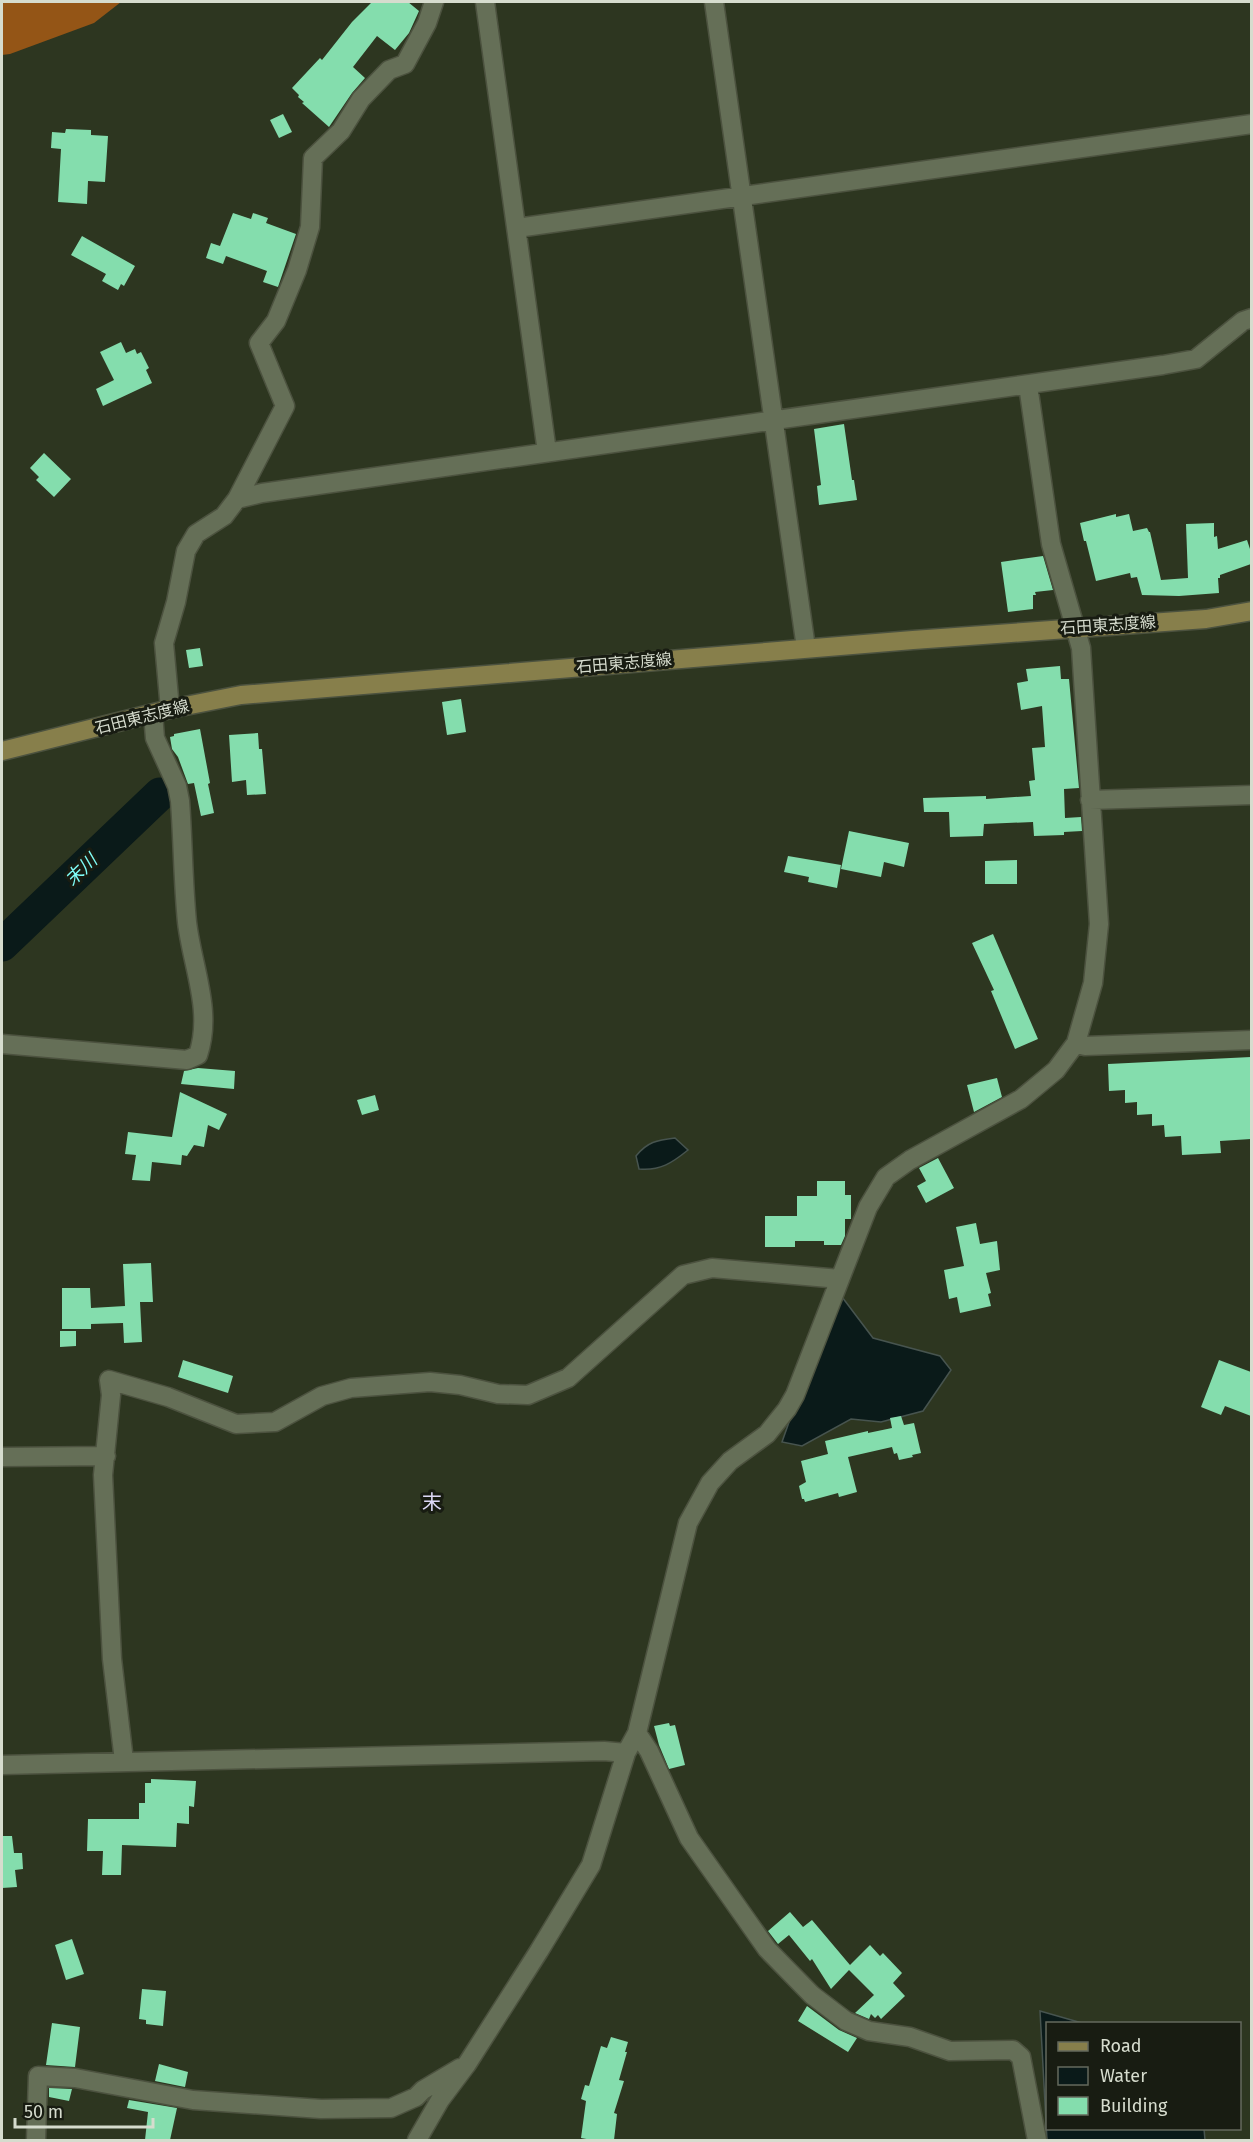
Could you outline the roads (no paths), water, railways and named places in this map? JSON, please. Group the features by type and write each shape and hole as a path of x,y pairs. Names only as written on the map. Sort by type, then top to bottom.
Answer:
{"main road":[{"name":"石田東志度線","path":"2,751 241,695 806,648 1206,619 1251,611"}],"street":[{"path":"2,1044 187,1060 198,1055 201,1045 202,996 188,923 180,801 177,786 155,738 162,712 164,643 176,602 186,551 196,534 224,516 237,499 285,406 259,344 276,321 297,270 310,227 313,158 341,131 361,99 389,70 405,64 427,23 434,2"},
{"path":"485,2 548,452"},
{"path":"714,2 806,648"},
{"path":"517,228 1251,124"},
{"path":"237,499 262,493 1163,365 1196,359 1243,321 1251,318"},
{"path":"417,2140 440,2100 467,2064 591,1865 626,1753 637,1733 688,1523 710,1483 730,1461 767,1434 787,1409 795,1395 868,1207 886,1177 910,1160 1021,1099 1056,1070 1076,1043 1093,983 1099,924 1081,648 1051,544 1028,385"},
{"path":"1090,800 1251,795"},
{"path":"1076,1043 1086,1046 1251,1040"},
{"path":"124,1761 112,1659 104,1475 111,1395 109,1380 168,1397 236,1424 276,1422 322,1396 351,1388 430,1382 460,1385 498,1394 528,1395 568,1378 682,1275 712,1268 840,1279"},
{"path":"2,1457 106,1456"},
{"path":"637,1733 649,1751 689,1838 768,1949 801,1985 846,2021 869,2031 910,2037 950,2051 1013,2050 1021,2057 1030,2138"},
{"path":"2,1765 604,1750 626,1753"},
{"path":"36,2140 38,2076 75,2078 192,2100 321,2109 391,2108 416,2097 423,2090 467,2064"}],"water":[{"path":"675,1138 688,1150 665,1165 653,1169 639,1169 636,1156 644,1148 658,1141"},
{"path":"836,1289 873,1338 940,1356 951,1370 923,1411 881,1422 851,1419 802,1446 782,1442"},
{"path":"1040,2011 1078,2022 1046,2022 1046,2122"},
{"path":"1046,2130 1204,2130 1205,2140 1047,2140"}],"waterway":[{"name":"末川","path":"2,945 160,794"}],"district":[{"name":"末","path":"432,1502"}]}
